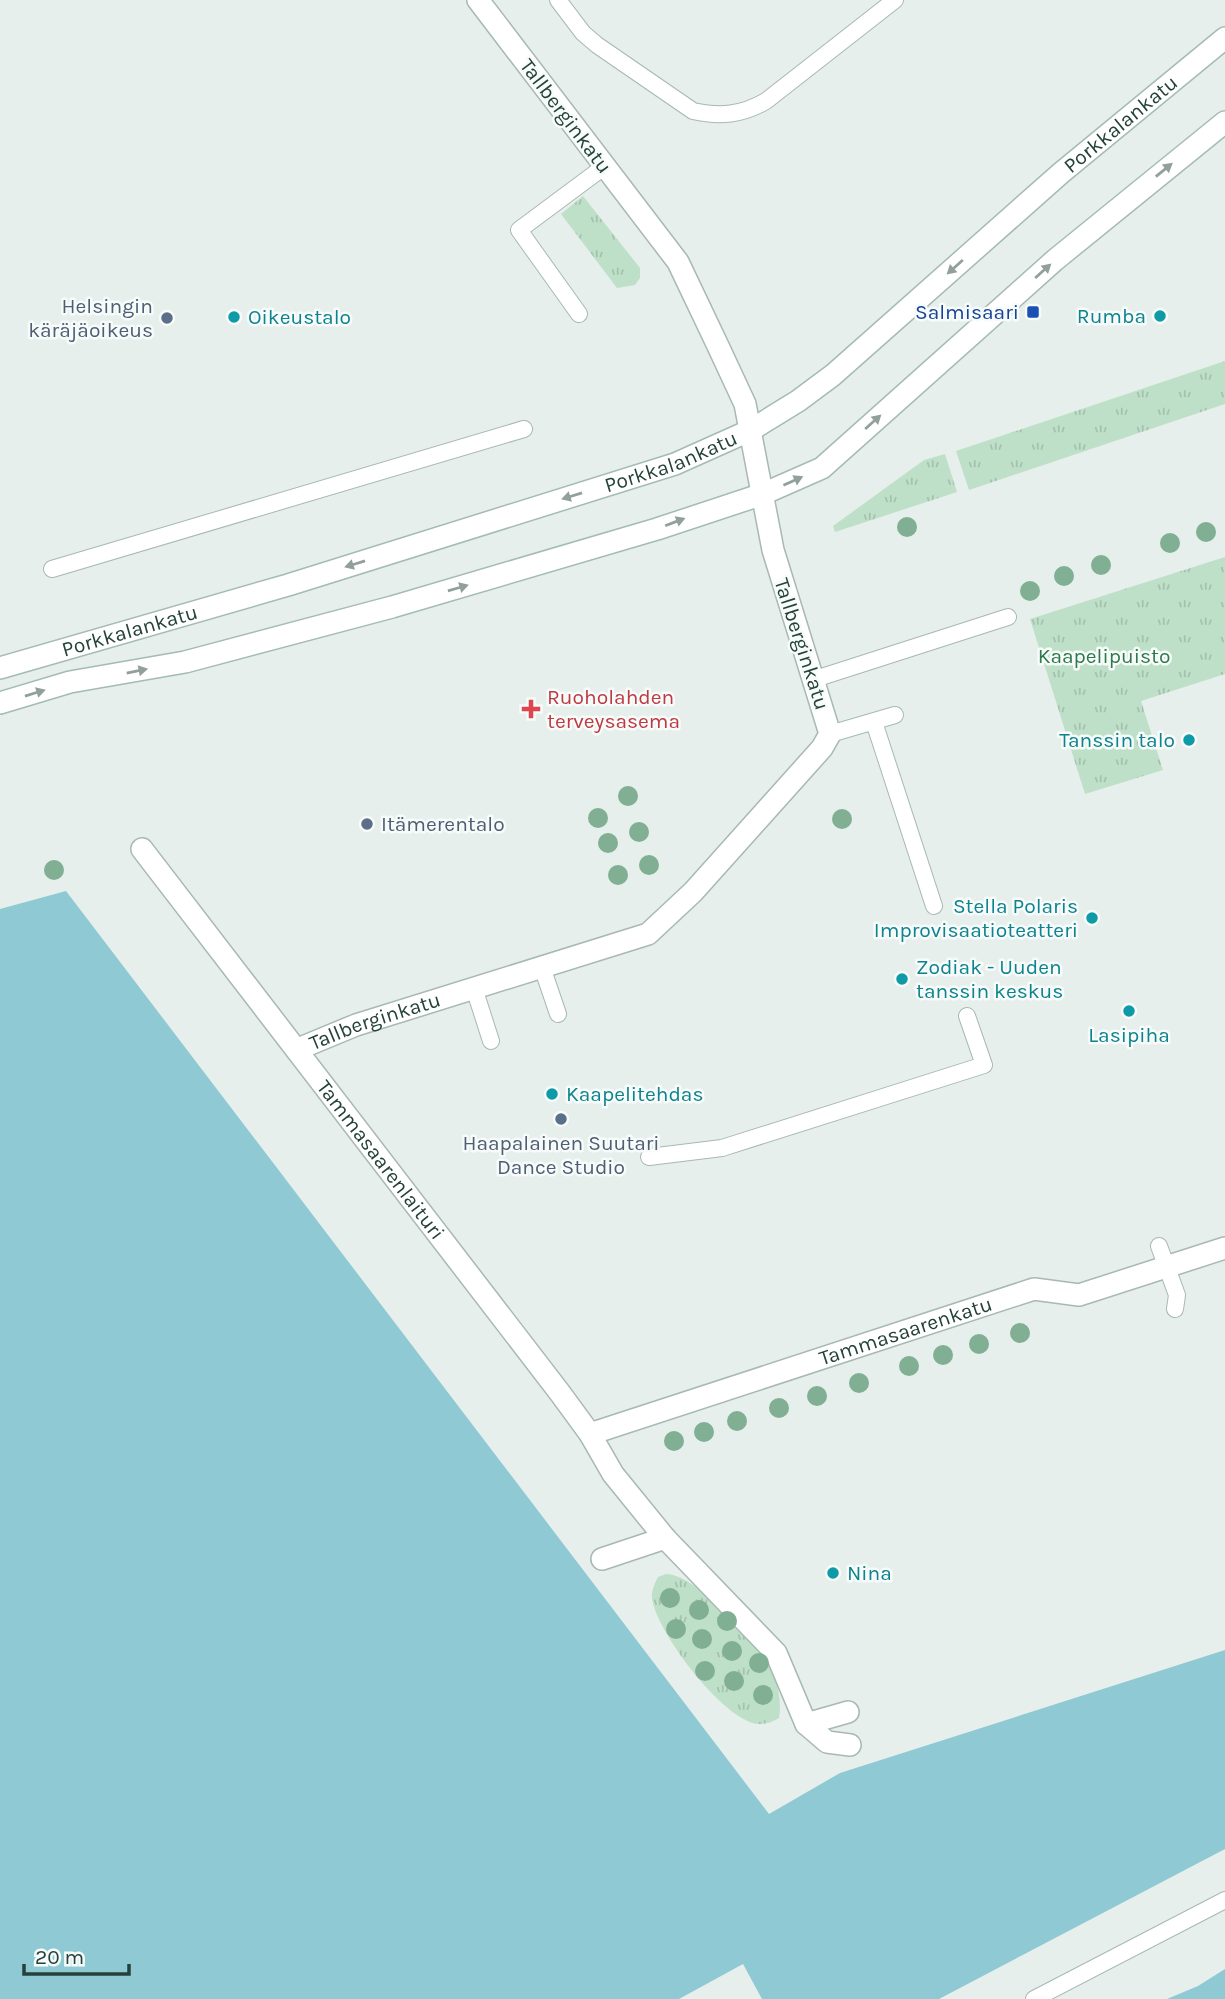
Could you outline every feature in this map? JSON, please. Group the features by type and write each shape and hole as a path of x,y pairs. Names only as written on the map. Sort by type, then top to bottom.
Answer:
{"street":[{"name":"Tallberginkatu","path":"298,1049 356,1026 648,934 693,892 822,748 830,734 767,527 745,404 678,262 478,0"},
{"name":"Porkkalankatu","path":"0,668 288,585 676,464 751,430 833,375 1098,140 1225,38"},
{"name":"Porkkalankatu","path":"0,703 70,682 185,662 581,553 763,494 822,468 1055,260 1225,122"},
{"name":"Tammasaarenlaituri","path":"142,849 298,1049 353,1126 590,1434 613,1474 665,1538 776,1653 806,1724"},
{"name":"Tammasaarenkatu","path":"590,1434 1034,1289 1079,1295 1225,1248"},
{"path":"602,1559 665,1538"},
{"path":"806,1724 848,1712"},
{"path":"806,1724 827,1742 850,1745"}],"lane":[{"path":"558,0 583,33 597,45 693,111 712,115 749,111 766,101 895,0"},
{"path":"579,314 519,230 605,166"},
{"path":"52,569 524,429"},
{"path":"814,679 1008,617"},
{"path":"830,734 895,715"},
{"path":"874,722 933,906"},
{"path":"542,967 558,1014"},
{"path":"474,988 491,1041"},
{"path":"649,1157 722,1148 984,1065 967,1016"},
{"path":"1159,1246 1177,1295 1175,1309"},
{"path":"1034,1999 1225,1900"}],"green space":[{"path":"583,196 640,268 640,278 635,285 617,288 561,214"},
{"path":"1225,361 1225,404 969,490 956,451"},
{"path":"945,454 957,492 835,532 833,526 924,460"},
{"name":"Kaapelipuisto","path":"1225,557 1225,674 1141,701 1163,770 1085,794 1030,619"},
{"path":"666,1574 677,1576 703,1592 731,1617 761,1651 776,1683 780,1700 779,1718 761,1724 744,1719 728,1708 694,1673 665,1632 656,1613 653,1590 658,1577"}],"water":[{"path":"66,891 769,1814 840,1773 1225,1650 1225,1849 939,1999 762,1999 743,1964 679,1999 0,1999 0,909"},
{"path":"1225,1969 1225,1999 1167,1999 1198,1986"}],"place":[{"name":"Salmisaari","path":"1033,312"},
{"name":"Rumba","path":"1160,316"},
{"name":"Oikeustalo","path":"234,317"},
{"name":"Helsingin käräjäoikeus","path":"167,318"},
{"name":"Ruoholahden terveysasema","path":"531,709"},
{"name":"Tanssin talo","path":"1189,740"},
{"name":"Itämerentalo","path":"367,824"},
{"name":"Stella Polaris Improvisaatioteatteri","path":"1092,918"},
{"name":"Zodiak - Uuden tanssin keskus","path":"902,979"},
{"name":"Lasipiha","path":"1129,1011"},
{"name":"Kaapelitehdas","path":"552,1094"},
{"name":"Haapalainen Suutari Dance Studio","path":"561,1119"},
{"name":"Nina","path":"833,1573"}]}
